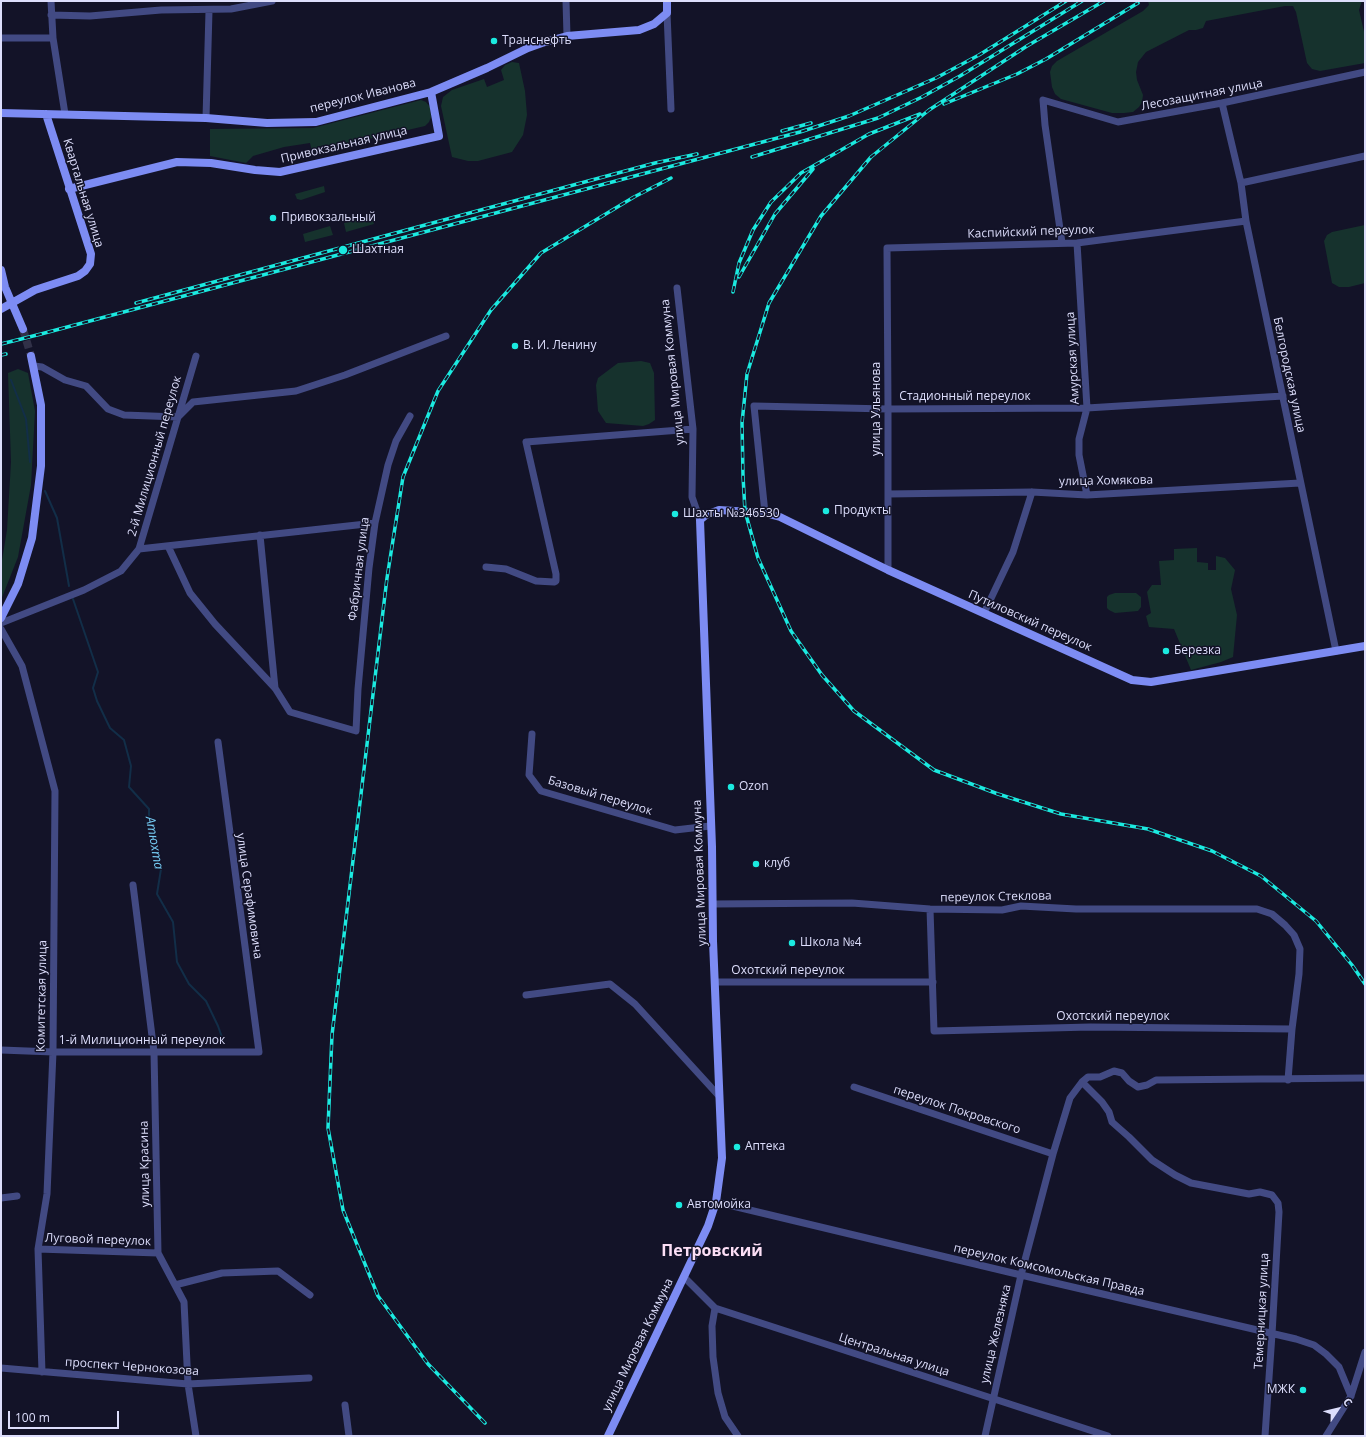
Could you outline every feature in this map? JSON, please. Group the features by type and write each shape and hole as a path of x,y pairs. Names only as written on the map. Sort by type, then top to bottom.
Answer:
{"main road":[{"path":"666,13 667,1"},
{"name":"переулок Иванова","path":"1,113 206,118 274,123 316,122 431,92 487,68 528,48 567,36 639,30 654,24 666,13"},
{"name":"Привокзальная улица","path":"69,189 177,162 211,163 255,170 280,172 439,136 431,92"},
{"name":"Квартальная улица","path":"12,303 35,290 78,276 85,271 90,264 91,254 46,114"},
{"path":"1,270 5,287 23,329"},
{"path":"1,309 12,303"},
{"path":"1,618 18,584 32,538 41,466 41,405 31,356"},
{"name":"Путиловский переулок","path":"700,520 706,515 719,510 765,513 780,517 888,570 1132,680 1151,682 1365,646"},
{"name":"улица Мировая Коммуна","path":"608,1436 708,1226 716,1202 722,1158 700,520"}],"street":[{"path":"51,1 53,38 65,114"},
{"path":"52,15 90,16 161,10 231,9 272,1"},
{"path":"566,1 567,36"},
{"path":"206,118 208,10"},
{"path":"666,13 671,109"},
{"path":"1,38 53,38"},
{"name":"Лесозащитная улица","path":"1062,243 1045,126 1043,100 1118,122 1222,103 1365,72"},
{"name":"Белгородская улица","path":"1222,103 1241,183 1246,221 1336,651"},
{"path":"1241,183 1365,156"},
{"name":"Каспийский переулок","path":"887,248 1077,243 1246,221"},
{"name":"Амурская улица","path":"1077,243 1087,408 1079,439 1079,454 1087,495"},
{"name":"улица Ульянова","path":"887,248 888,570"},
{"name":"улица Мировая Коммуна","path":"677,288 693,429 692,497 700,520"},
{"path":"34,366 42,367 65,380 86,386 108,409 124,414 178,417 193,402 296,391 345,376 446,336"},
{"name":"2-й Милиционный переулок","path":"1,623 84,590 122,571 139,549 196,356"},
{"name":"Стадионный переулок","path":"765,513 754,406 888,409 1087,408 1283,396"},
{"name":"Фабричная улица","path":"275,688 290,712 356,731 358,689 368,576 375,523 390,459 396,441 410,416"},
{"path":"486,567 506,568 536,581 556,581 556,574 526,442 693,429"},
{"name":"улица Хомякова","path":"888,494 1032,492 1087,495 1300,484"},
{"path":"984,613 1013,552 1032,492"},
{"path":"139,549 375,523"},
{"path":"260,535 275,688"},
{"path":"168,546 190,592 215,624 275,688"},
{"name":"Комитетская улица","path":"1,629 22,666 55,791 53,1052 47,1194 38,1249 42,1372"},
{"name":"Базовый переулок","path":"532,734 530,775 541,791 675,830 710,826"},
{"name":"улица Серафимовича","path":"218,742 259,1052"},
{"name":"улица Красина","path":"133,885 154,1052 158,1252 184,1302 188,1384 196,1436"},
{"name":"переулок Стеклова","path":"713,904 852,903 930,909 1002,910 1021,906 1076,909 1257,909 1272,914 1285,925 1294,935 1300,949 1299,974 1292,1029"},
{"path":"930,909 933,982"},
{"name":"Охотский переулок","path":"715,982 933,982 934,1031 1090,1027 1292,1029"},
{"path":"526,995 610,984 635,1004 719,1096"},
{"path":"1288,1080 1292,1029"},
{"name":"1-й Милиционный переулок","path":"1,1050 53,1052 259,1052"},
{"path":"1082,1082 1088,1078 1100,1078 1114,1071 1122,1073 1129,1081 1138,1087 1147,1085 1156,1080 1288,1080 1364,1078"},
{"name":"улица Железняка","path":"986,1436 1021,1275 1053,1154 1070,1098 1082,1082"},
{"name":"Темерницкая улица","path":"1082,1082 1102,1102 1109,1112 1112,1122 1152,1160 1175,1175 1191,1183 1250,1194 1260,1192 1272,1195 1278,1204 1279,1212 1265,1436"},
{"name":"переулок Покровского","path":"854,1087 1053,1154"},
{"path":"1,1198 17,1196"},
{"name":"переулок Комсомольская Правда","path":"716,1202 1296,1339 1314,1345 1340,1367 1351,1396"},
{"name":"Луговой переулок","path":"38,1249 158,1252"},
{"path":"175,1285 222,1273 278,1271 310,1295"},
{"name":"Центральная улица","path":"684,1277 715,1308 1108,1436"},
{"path":"715,1308 712,1326 713,1356 718,1393 725,1417 738,1436"},
{"path":"1326,1436 1351,1396 1365,1352"},
{"name":"проспект Чернокозова","path":"1,1368 188,1384 309,1378"},
{"path":"345,1405 349,1436"}],"green space":[{"path":"1148,1 1362,1 1359,10 1365,36 1365,63 1320,71 1312,69 1307,63 1296,12 1293,6 1285,6 1206,21 1203,28 1189,30 1146,52 1138,62 1136,72 1137,80 1143,95 1142,102 1133,112 1112,113 1061,99 1055,94 1052,87 1050,72 1052,66 1057,61 1143,11 1149,5"},
{"path":"512,62 519,63 525,91 527,115 523,135 512,152 478,161 468,161 452,157 441,106 443,97 452,90 484,79 487,87 504,80 501,70 505,65"},
{"path":"421,100 426,102 430,107 431,117 425,126 312,152 310,143 284,147 253,156 246,163 210,156 210,129 313,128"},
{"path":"324,186 325,192 301,200 297,199 295,194"},
{"path":"372,216 374,224 346,232 344,223"},
{"path":"1365,225 1365,283 1349,287 1339,287 1332,283 1324,241 1327,235 1332,232"},
{"path":"330,226 333,235 305,242 303,234"},
{"path":"641,361 650,363 654,373 655,420 643,426 606,423 598,411 596,385 598,378 618,363"},
{"path":"18,369 28,373 35,411 31,485 18,557 1,600 1,566 7,530 11,462 8,373"},
{"path":"1197,548 1197,562 1208,563 1208,570 1216,570 1216,556 1225,558 1235,570 1231,589 1237,615 1233,657 1221,662 1191,670 1174,629 1149,627 1146,616 1151,613 1147,592 1152,585 1161,585 1159,561 1174,560 1174,549"},
{"path":"1115,593 1136,593 1141,597 1141,607 1138,611 1115,613 1107,608 1107,597 1109,595"}],"waterway":[{"name":"Атюхта","path":"11,380 26,419 30,462"},
{"name":"Атюхта","path":"45,491 57,518 69,586"},
{"name":"Атюхта","path":"73,599 98,672 93,688 97,701 110,728 124,740 131,766 129,787 149,809 149,827 154,855 161,869 157,894 173,922 177,962 189,984 206,1001 224,1043"}],"tunnel":[{"path":"23,329 31,356"}],"railway":[{"path":"1,344 800,132 849,116 936,78 979,55 1066,1"},
{"path":"752,157 878,118 922,97 960,76 1082,1"},
{"path":"1104,1 1027,46 929,110 871,157 821,216 769,303 747,374 742,423 745,511 758,558 791,631 822,675 854,711 934,770 998,794 1061,814 1148,829 1212,851 1261,876 1316,921 1352,965 1365,984"},
{"path":"944,104 1017,74 1046,59 1138,3"},
{"path":"733,292 739,263 753,230 771,202 801,173 869,134 920,114"},
{"path":"782,131 811,123"},
{"path":"136,303 655,163 697,154"},
{"path":"739,277 775,214 813,169"},
{"path":"485,1423 428,1364 378,1296 343,1210 328,1128 332,1035 387,578 403,477 438,391 491,310 541,253 634,197 671,178"},
{"path":"1,355 6,354"}],"place":[{"name":"Транснефть","path":"494,41"},
{"name":"Привокзальный","path":"273,218"},
{"name":"Шахтная","path":"343,250"},
{"name":"В. И. Ленину","path":"515,346"},
{"name":"Продукты","path":"826,511"},
{"name":"Шахты №346530","path":"675,514"},
{"name":"Березка","path":"1166,651"},
{"name":"Ozon","path":"731,787"},
{"name":"клуб","path":"756,864"},
{"name":"Школа №4","path":"792,943"},
{"name":"Аптека","path":"737,1147"},
{"name":"Автомойка","path":"679,1205"},
{"name":"МЖК","path":"1303,1390"}],"district":[{"name":"Петровский","path":"712,1251"}]}
